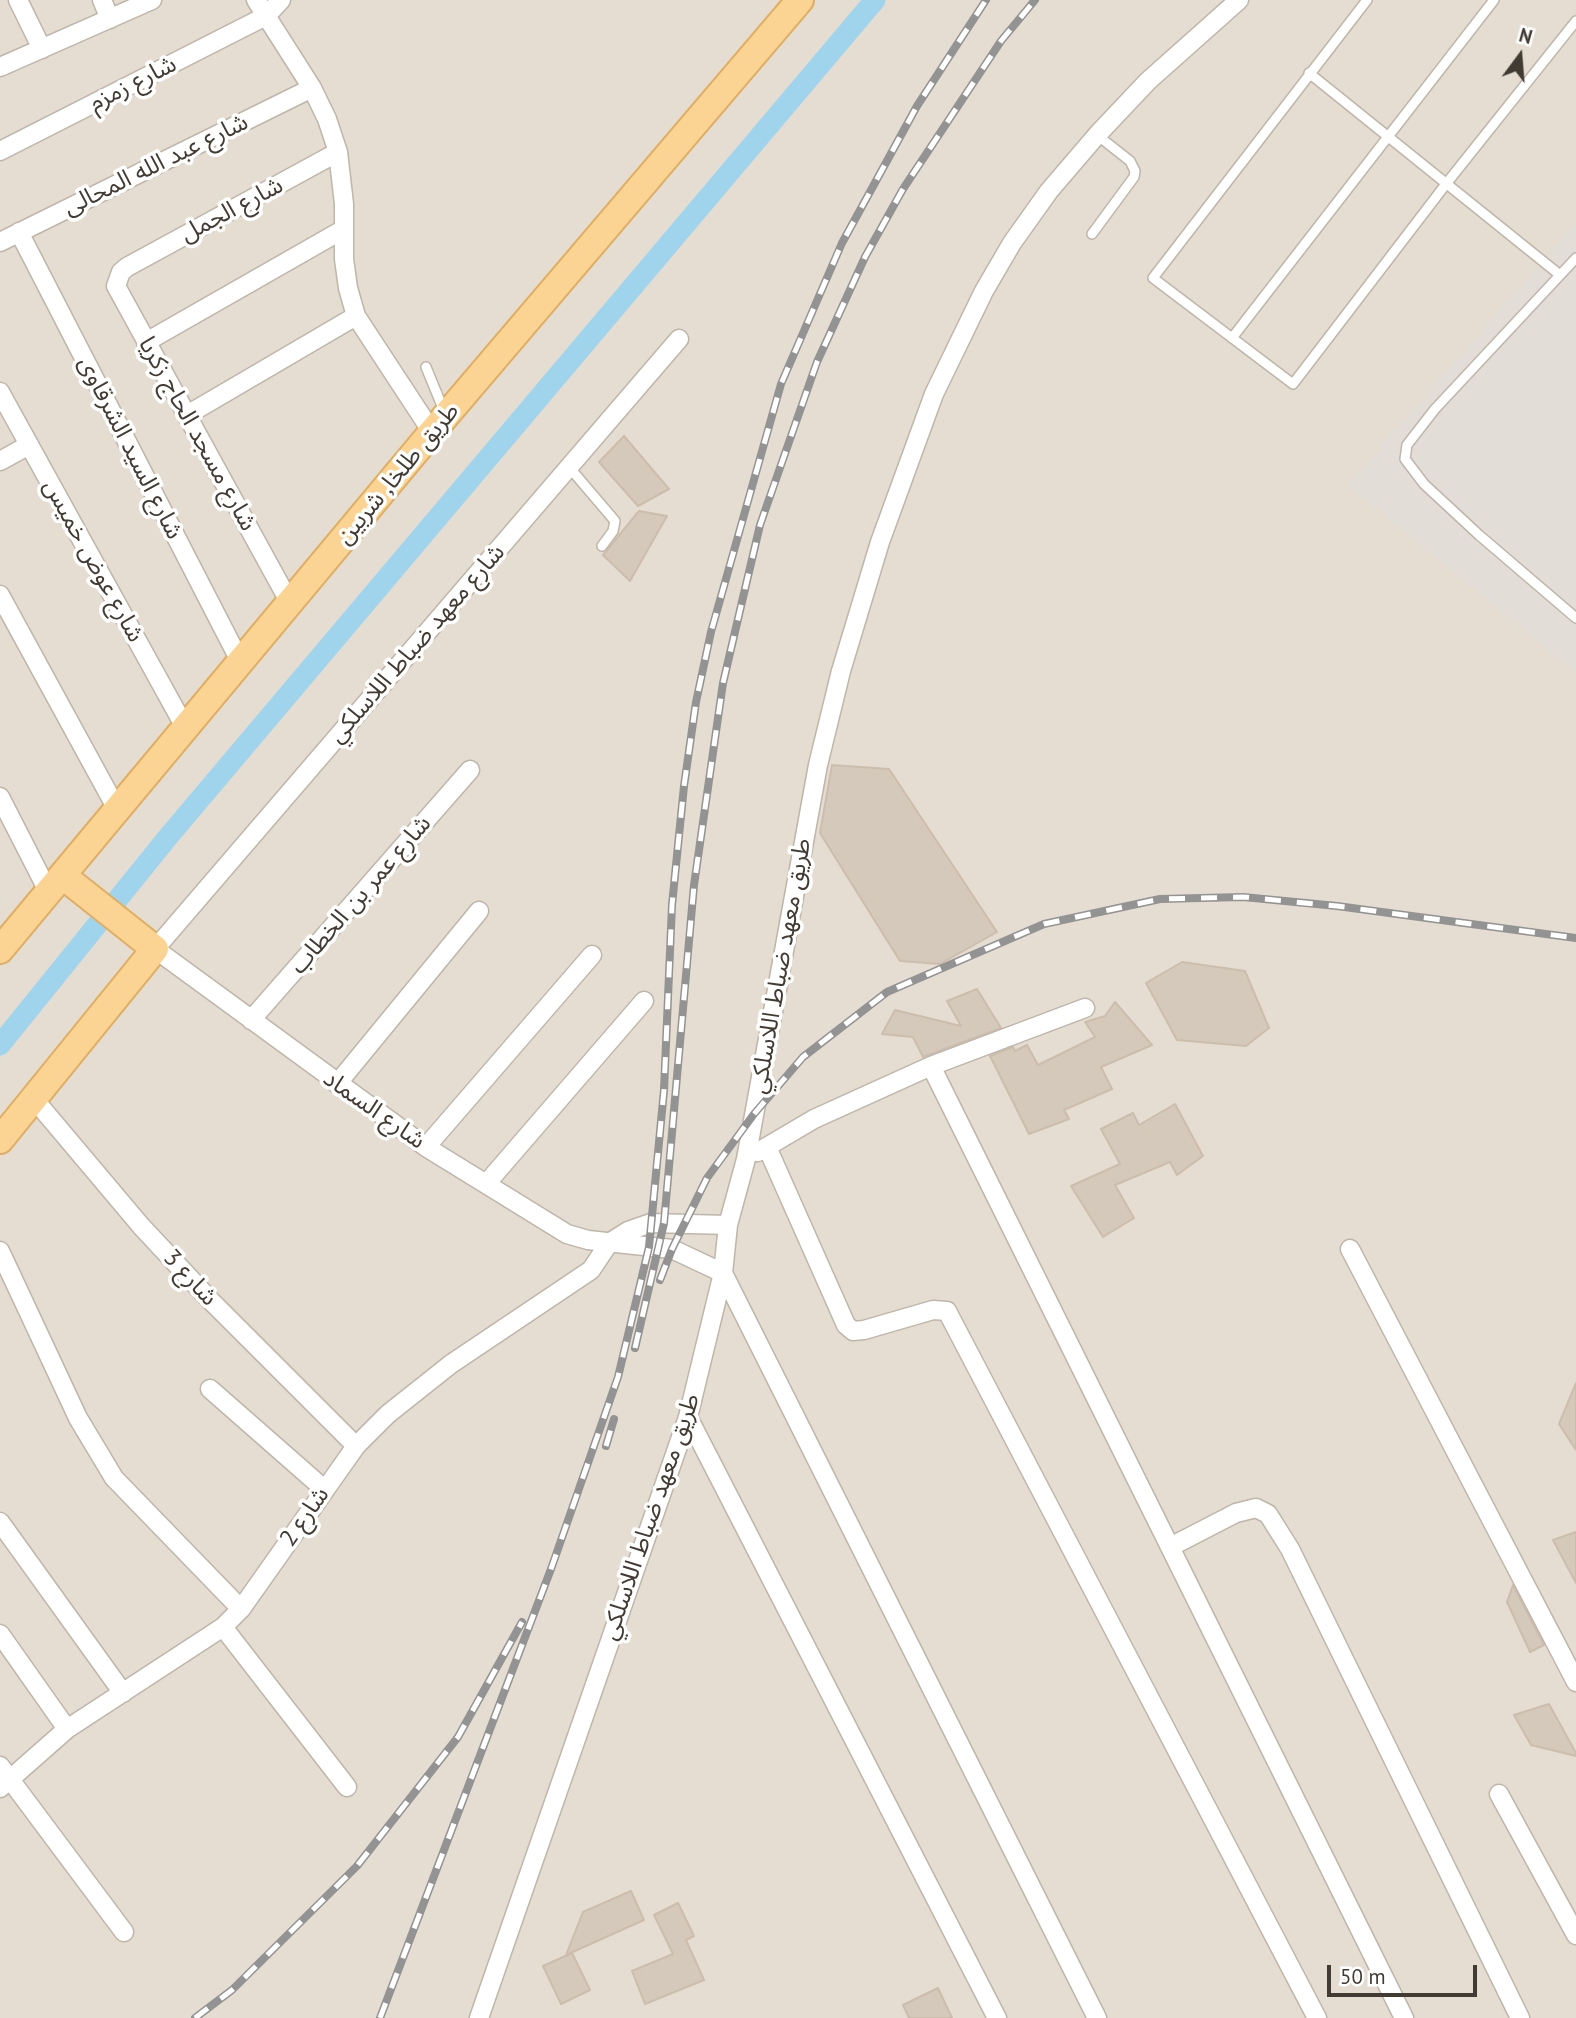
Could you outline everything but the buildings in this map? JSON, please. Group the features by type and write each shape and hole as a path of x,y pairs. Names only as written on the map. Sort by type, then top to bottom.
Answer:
{"main road":[{"name":"طريق طلخا, شربين","path":"0,950 439,424 800,0"},
{"path":"0,1140 147,943 86,894 56,884"}],"street":[{"path":"18,0 42,49"},
{"path":"102,0 110,19"},
{"path":"0,67 152,0"},
{"path":"256,0 312,88 327,119 338,152 344,191 346,278 356,317 439,424"},
{"name":"شارع زمزم","path":"0,151 266,16 281,0"},
{"name":"طريق معهد ضباط اللاسلكي","path":"479,2018 688,1417 719,1271 726,1224 746,1159 818,765 841,671 880,542 934,394 984,291 1012,243 1049,191 1097,135 1148,82 1239,0"},
{"name":"شارع عبد الله المحالى","path":"0,242 312,88"},
{"name":"شارع الجمل","path":"127,267 338,152"},
{"path":"146,342 344,229"},
{"name":"شارع السيد الشرقاوى","path":"19,232 241,663"},
{"name":"شارع مسجد الحاج زكريا","path":"127,267 121,272 116,286 290,603"},
{"path":"187,415 356,317"},
{"name":"شارع معهد ضباط اللاسلكي","path":"147,943 679,340"},
{"name":"شارع عوض خميس","path":"0,392 186,729"},
{"path":"0,461 29,445"},
{"path":"0,595 118,811"},
{"name":"شارع عمر بن الخطاب","path":"251,1020 470,770"},
{"path":"0,797 56,884"},
{"path":"337,1084 479,911"},
{"name":"شارع السماد","path":"147,943 426,1147 567,1234 609,1243 678,1252 719,1271"},
{"path":"426,1147 592,956"},
{"path":"486,1184 644,1001"},
{"path":"746,1159 814,1119 932,1066 1085,1008"},
{"path":"932,1066 1404,2018"},
{"name":"شارع 3","path":"33,1099 94,1173 159,1245 356,1446"},
{"path":"767,1147 846,1325 853,1331 864,1330 933,1310 947,1311 1317,2018"},
{"path":"609,1243 628,1231 651,1223 726,1224"},
{"name":"شارع 2","path":"3,1777 67,1729 223,1627 241,1609 356,1446 388,1414 451,1364 591,1270 609,1243"},
{"path":"1350,1249 1576,1682"},
{"path":"0,1251 78,1418 114,1478 241,1609"},
{"path":"719,1271 1097,2018"},
{"path":"210,1389 324,1489"},
{"path":"688,1417 998,2018"},
{"path":"1170,1547 1236,1513 1256,1508 1268,1514 1290,1549 1520,2018"},
{"path":"0,1522 122,1693"},
{"path":"223,1627 347,1787"},
{"path":"0,1634 67,1729"},
{"path":"3,1777 124,1932"},
{"path":"1499,1794 1576,1935"}],"lane":[{"path":"1367,0 1153,278 1293,383 1576,21"},
{"path":"1232,338 1494,0"},
{"path":"1310,73 1560,275"},
{"path":"1092,234 1134,177 1135,171 1130,161 1097,135"},
{"path":"1576,258 1435,409 1407,445 1405,459 1424,484 1470,527 1576,618"},
{"path":"426,367 439,424"},
{"path":"569,467 615,521 613,531 602,546"}],"shaded area":[{"path":"0,0 1576,0 1576,2018 0,2018"},
{"path":"1576,222 1576,673 1348,485"}],"waterway":[{"path":"0,1045 168,837 875,0"}],"railway":[{"path":"380,2018 551,1569 618,1377 649,1247 664,1090 672,905 696,702 711,632 781,384 842,243 917,106 986,0"},
{"path":"635,1348 664,1223 694,885 723,683 760,525 817,362 865,257 903,189 1001,41 1035,0"},
{"path":"660,1280 707,1178 754,1114 803,1057 887,992 1044,924 1160,899 1243,897 1337,906 1576,938"},
{"path":"606,1446 614,1419"},
{"path":"195,2018 232,1990 357,1866 458,1737 522,1622"}]}
